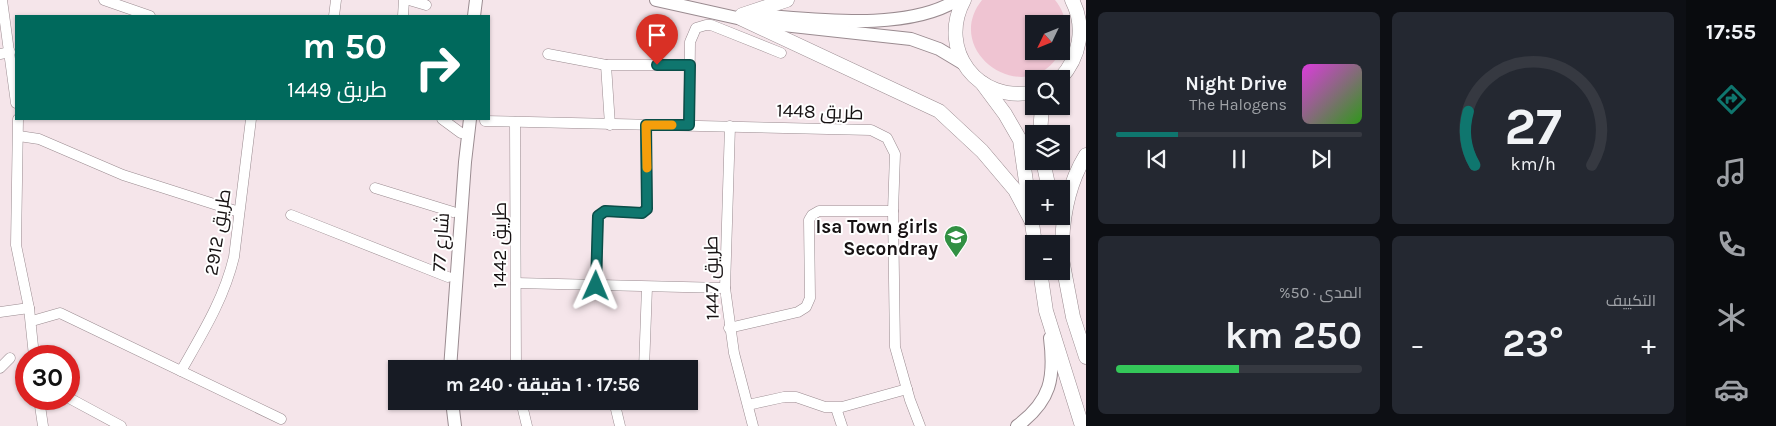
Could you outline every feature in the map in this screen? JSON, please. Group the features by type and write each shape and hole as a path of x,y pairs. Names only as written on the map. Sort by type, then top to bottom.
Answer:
{"main road":[{"path":"739,17 787,0"},
{"path":"964,0 959,10 955,28 957,47 964,64 982,83 1005,114 1020,140 1026,180"},
{"path":"1072,1 1086,9"},
{"path":"1067,70 1077,52 1081,30 1072,1"},
{"path":"739,17 939,111 982,151 1015,190 1025,209"},
{"path":"1070,71 1086,60"},
{"path":"982,83 1009,94 1025,93"},
{"path":"1063,235 1065,211 1071,187 1086,155"},
{"path":"1041,280 1046,311 1082,426"},
{"path":"1066,280 1073,317 1086,357"}],"street":[{"path":"104,0 130,13 143,15"},
{"path":"334,15 336,0"},
{"path":"403,15 404,0"},
{"path":"409,0 426,5"},
{"path":"474,15 476,0"},
{"path":"481,15 483,0"},
{"path":"656,0 775,25 911,40 939,49 964,64"},
{"path":"739,17 894,21 925,15 957,0"},
{"path":"2,2 5,53 15,98"},
{"path":"689,125 692,35 696,28 706,25 780,53"},
{"path":"548,54 606,65 690,65"},
{"path":"606,65 610,125"},
{"path":"18,120 16,245 30,308 33,345"},
{"name":"طريق 2912","path":"181,371 226,287 234,257 238,212 251,120"},
{"path":"447,120 465,125"},
{"name":"طريق 1448","path":"465,125 484,120 610,125 689,125 870,130 887,138 895,154 893,211 895,347 920,426"},
{"name":"طريق 1442","path":"516,122 516,360"},
{"name":"شارع 77","path":"443,360 448,277 465,125"},
{"name":"شارع 77","path":"450,360 465,125"},
{"path":"596,286 598,216 605,211 642,213 647,209 646,125"},
{"name":"طريق 1447","path":"730,126 725,288 729,328 753,426"},
{"path":"19,136 39,139 123,175 238,212"},
{"path":"375,188 454,212"},
{"path":"729,328 798,312 806,307 810,298 809,220 812,215 819,212 893,211"},
{"path":"290,215 448,277"},
{"path":"516,284 725,288"},
{"path":"644,360 647,287"},
{"path":"0,312 30,308"},
{"path":"1017,426 1040,405 1051,383 1052,353 1046,311"},
{"path":"32,321 60,313 281,418"},
{"path":"1073,317 1086,336"},
{"path":"0,368 10,358"},
{"path":"748,405 784,397 796,397 810,403 836,408 907,389"},
{"path":"80,404 121,426"},
{"path":"836,408 842,426"},
{"path":"41,410 43,426"},
{"path":"445,410 446,426"},
{"path":"453,410 455,426"},
{"path":"523,410 527,426"},
{"path":"616,410 620,426"}],"shaded area":[{"path":"982,0 1055,0 1063,15 1025,15 1025,60 1054,60 1047,68 1042,70 1025,70 1025,76 1011,76 994,68 980,56 972,39 972,20"}],"slow traffic":[{"path":"647,168 646,125 672,125"}],"place":[{"name":"Isa Town girls Secondray","path":"956,258"}],"route":[{"path":"596,286 598,216 605,211 642,213 647,209 646,125 689,125 690,65 657,65"}]}
